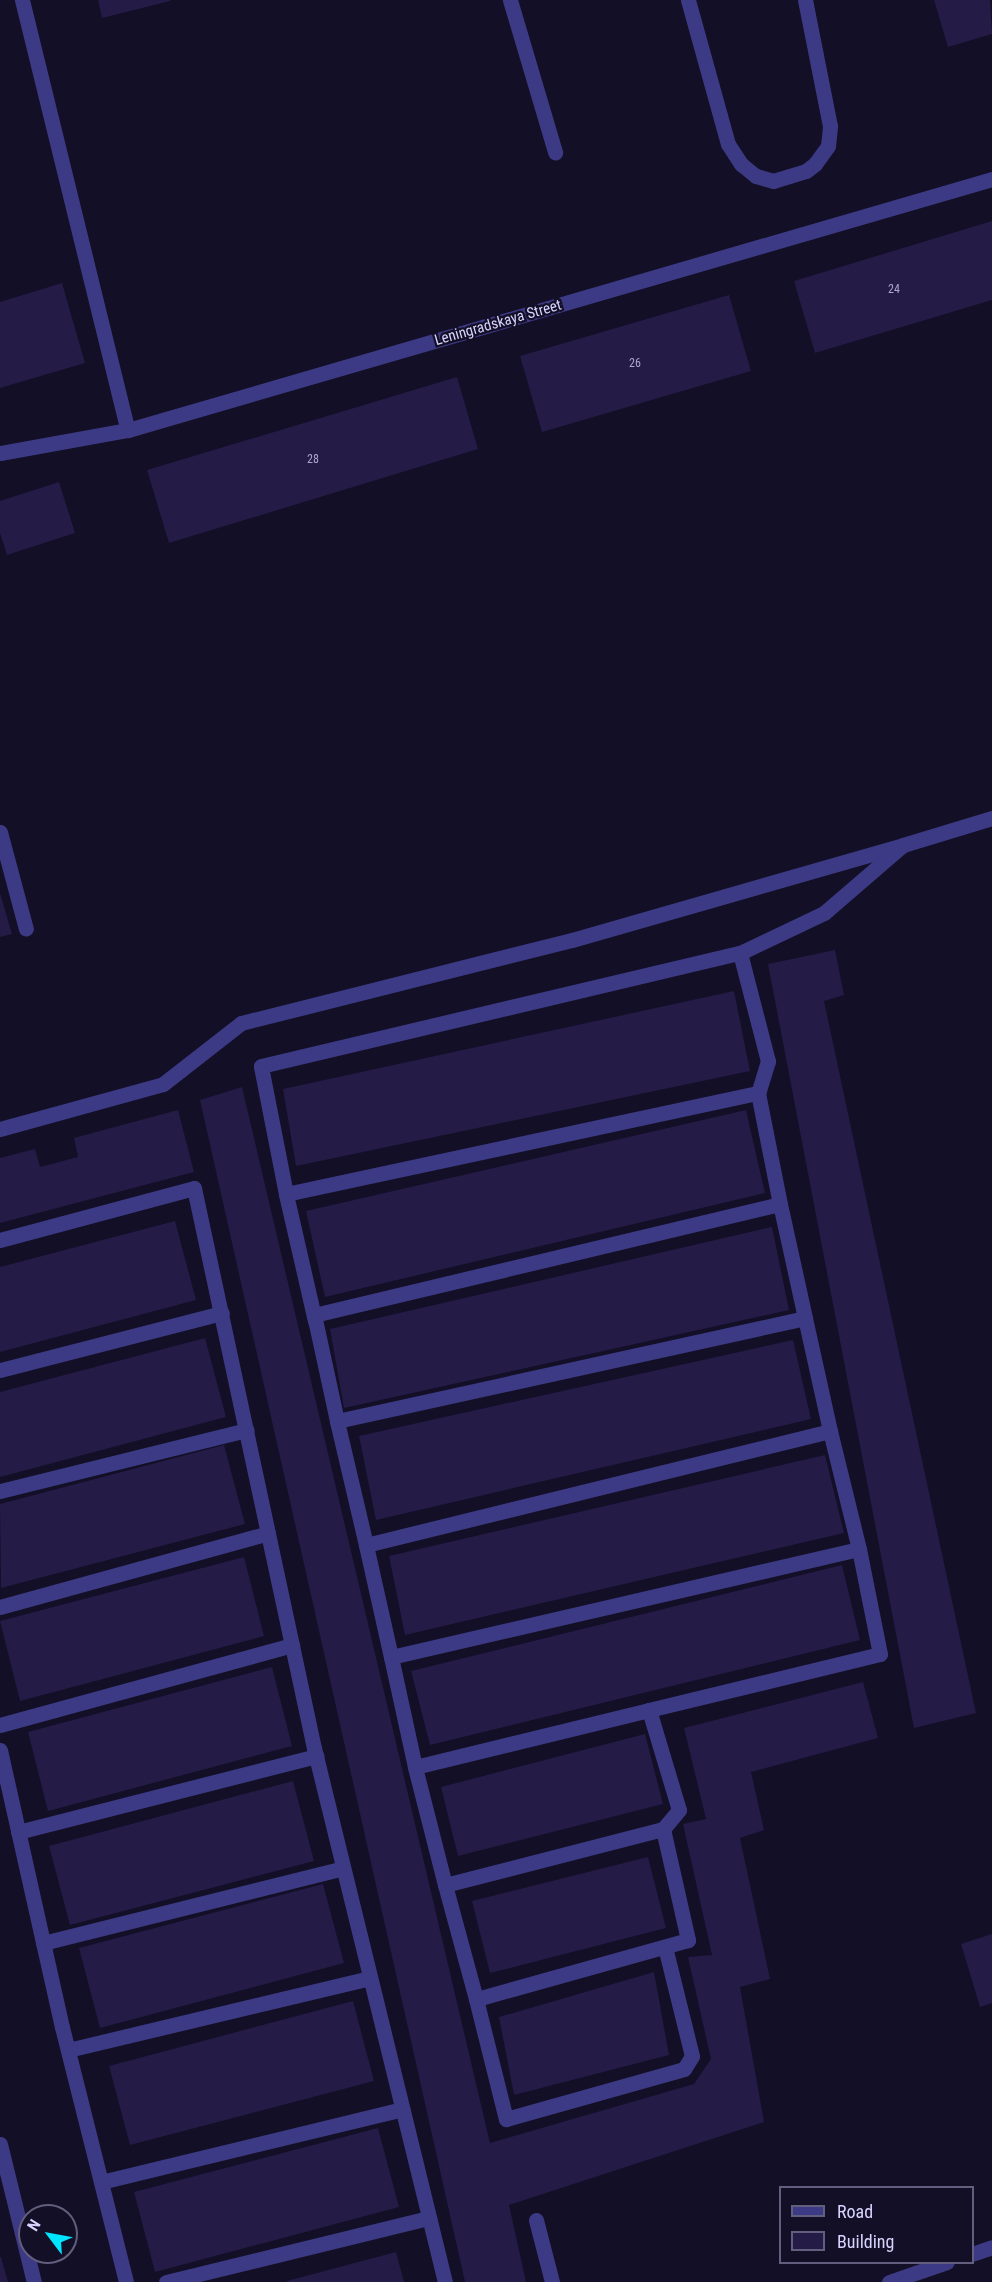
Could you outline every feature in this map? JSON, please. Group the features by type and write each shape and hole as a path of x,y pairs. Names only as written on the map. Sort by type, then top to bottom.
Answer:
{"street":[{"path":"22,0 128,430"},
{"path":"510,0 555,152"},
{"path":"688,0 728,144 741,164 756,176 773,181 806,171 815,164 828,146 830,126 805,0"},
{"name":"Leningradskaya Street","path":"0,453 128,430 992,179"},
{"path":"0,1129 163,1084 241,1023 572,940 992,818"},
{"path":"0,832 26,929"},
{"path":"665,1947 692,2056 684,2068 506,2119 415,1767 286,1194 261,1066 740,953 824,913 903,845"},
{"path":"415,1767 880,1654 859,1549 830,1431 780,1204 758,1093 768,1061 740,953"},
{"path":"286,1194 758,1093"},
{"path":"0,1240 194,1188 316,1756 445,2282"},
{"path":"315,1321 314,1315 780,1204"},
{"path":"0,1370 222,1313"},
{"path":"337,1421 805,1318"},
{"path":"0,1491 247,1430"},
{"path":"366,1545 830,1431"},
{"path":"0,1607 268,1533"},
{"path":"391,1657 859,1549"},
{"path":"0,1725 292,1645"},
{"path":"445,1885 663,1829 679,1809 649,1710"},
{"path":"0,1750 68,2050 126,2282"},
{"path":"18,1832 316,1756"},
{"path":"476,1999 688,1940 663,1829"},
{"path":"43,1943 343,1868"},
{"path":"68,2050 370,1978"},
{"path":"101,2182 402,2109"},
{"path":"0,2144 34,2282"},
{"path":"166,2282 429,2218"},
{"path":"536,2220 552,2282"},
{"path":"974,2253 992,2247"},
{"path":"889,2282 941,2264"}],"building":[{"path":"98,0 170,0 170,1 102,18"},
{"path":"934,0 990,0 992,34 948,47"},
{"path":"992,221 992,300 815,353 794,281"},
{"path":"62,283 85,363 0,388 0,302"},
{"path":"729,295 751,371 542,432 520,356"},
{"path":"457,377 478,449 169,543 147,470"},
{"path":"59,482 75,533 7,555 0,533 0,501"},
{"path":"0,893 12,934 0,937"},
{"path":"835,950 844,995 824,1001 976,1713 914,1728 768,964"},
{"path":"734,991 750,1071 296,1166 283,1089"},
{"path":"242,1087 490,2143 694,2084 711,2059 688,1957 712,1955 683,1824 706,1819 684,1728 863,1682 878,1738 751,1772 764,1830 740,1838 770,1979 740,1987 764,2122 509,2205 526,2282 465,2282 200,1100"},
{"path":"178,1110 194,1172 0,1223 0,1158 35,1149 40,1167 78,1157 74,1138"},
{"path":"746,1110 765,1193 325,1297 306,1211"},
{"path":"175,1221 196,1300 0,1352 0,1267"},
{"path":"772,1227 789,1310 344,1408 330,1329"},
{"path":"205,1338 226,1417 0,1477 0,1392"},
{"path":"793,1340 811,1419 376,1520 359,1436"},
{"path":"224,1445 245,1524 1,1588 0,1504"},
{"path":"825,1455 844,1533 405,1635 389,1556"},
{"path":"244,1557 264,1636 20,1701 0,1621"},
{"path":"842,1565 860,1640 430,1745 411,1671"},
{"path":"272,1667 292,1746 48,1811 28,1732"},
{"path":"645,1734 663,1804 458,1856 441,1787"},
{"path":"293,1781 314,1861 70,1925 49,1846"},
{"path":"648,1857 666,1928 490,1973 472,1901"},
{"path":"323,1884 344,1963 100,2028 79,1948"},
{"path":"992,1934 992,2003 980,2007 961,1944"},
{"path":"654,1972 669,2055 514,2095 499,2017"},
{"path":"353,2001 374,2081 130,2145 109,2066"},
{"path":"378,2128 399,2207 155,2272 134,2192"},
{"path":"396,2252 404,2282 287,2282 287,2281"},
{"path":"1,2257 8,2282 0,2282"}]}
